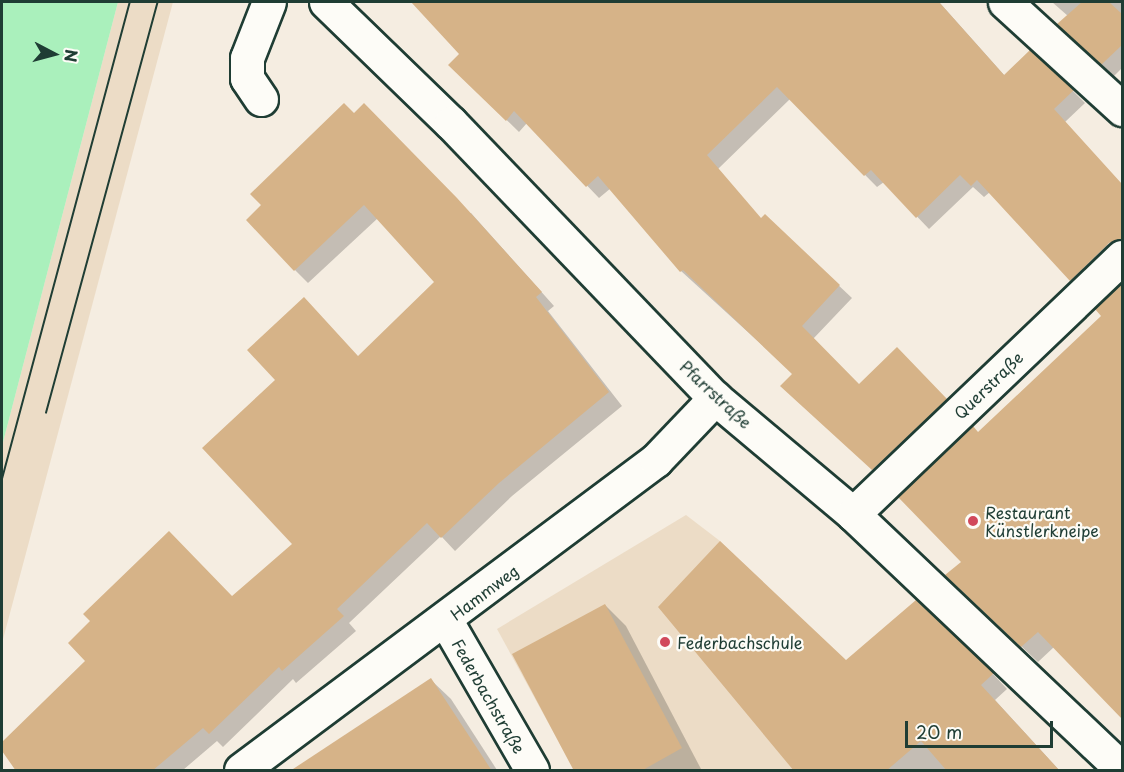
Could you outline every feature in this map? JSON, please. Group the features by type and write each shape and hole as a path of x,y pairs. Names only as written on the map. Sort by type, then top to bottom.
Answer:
{"street":[{"path":"261,99 247,78 247,58 269,2"},
{"name":"Pfarrstraße","path":"326,2 451,123 715,398 853,514 1122,769"},
{"path":"1005,2 1122,109"},
{"name":"Querstraße","path":"853,514 1122,257"},
{"name":"Hammweg","path":"241,771 446,621 656,460 715,398"},
{"name":"Federbachstraße","path":"446,621 532,771"}],"shaded area":[{"path":"118,2 173,2 2,643 2,446"},
{"name":"Federbachschule","path":"686,515 720,541 844,661 794,770 574,770 497,629"}],"green space":[{"path":"2,2 118,2 2,446"}],"building":[{"path":"411,2 939,2 1004,75 1030,50 1074,90 1054,109 1122,184 1122,239 1109,243 1070,281 977,180 971,186 960,175 916,218 871,170 864,176 777,87 707,155 761,218 765,214 840,285 802,326 859,384 897,347 947,399 872,470 780,386 792,374 683,270 680,272 598,176 586,187 514,111 506,121 448,65 459,54"},
{"path":"1082,2 1109,2 1122,14 1122,45 1101,65 1057,24"},
{"path":"344,103 354,113 364,103 457,198 542,292 536,297 609,392 499,483 441,538 427,523 337,609 344,616 282,671 279,667 209,734 203,728 152,771 16,771 2,751 2,742 85,661 68,643 90,621 83,614 169,531 232,596 292,544 202,448 275,380 247,350 304,297 358,356 434,282 364,205 294,271 246,220 261,205 250,194"},
{"path":"1122,282 1122,719 1038,632 1021,647 945,575 961,562 898,497 973,426 978,432 1101,316 1095,309"},
{"path":"720,541 846,660 916,600 994,673 981,685 1060,771 947,771 921,741 886,771 794,771 658,607"},
{"path":"605,604 682,748 641,771 574,771 512,654"},
{"path":"431,678 492,771 290,771"}],"tram line":[{"path":"2,479 130,2"},
{"path":"46,413 158,2"}],"place":[{"name":"Restaurant Künstlerkneipe","path":"973,521"},
{"name":"Federbachschule","path":"665,642"}]}
